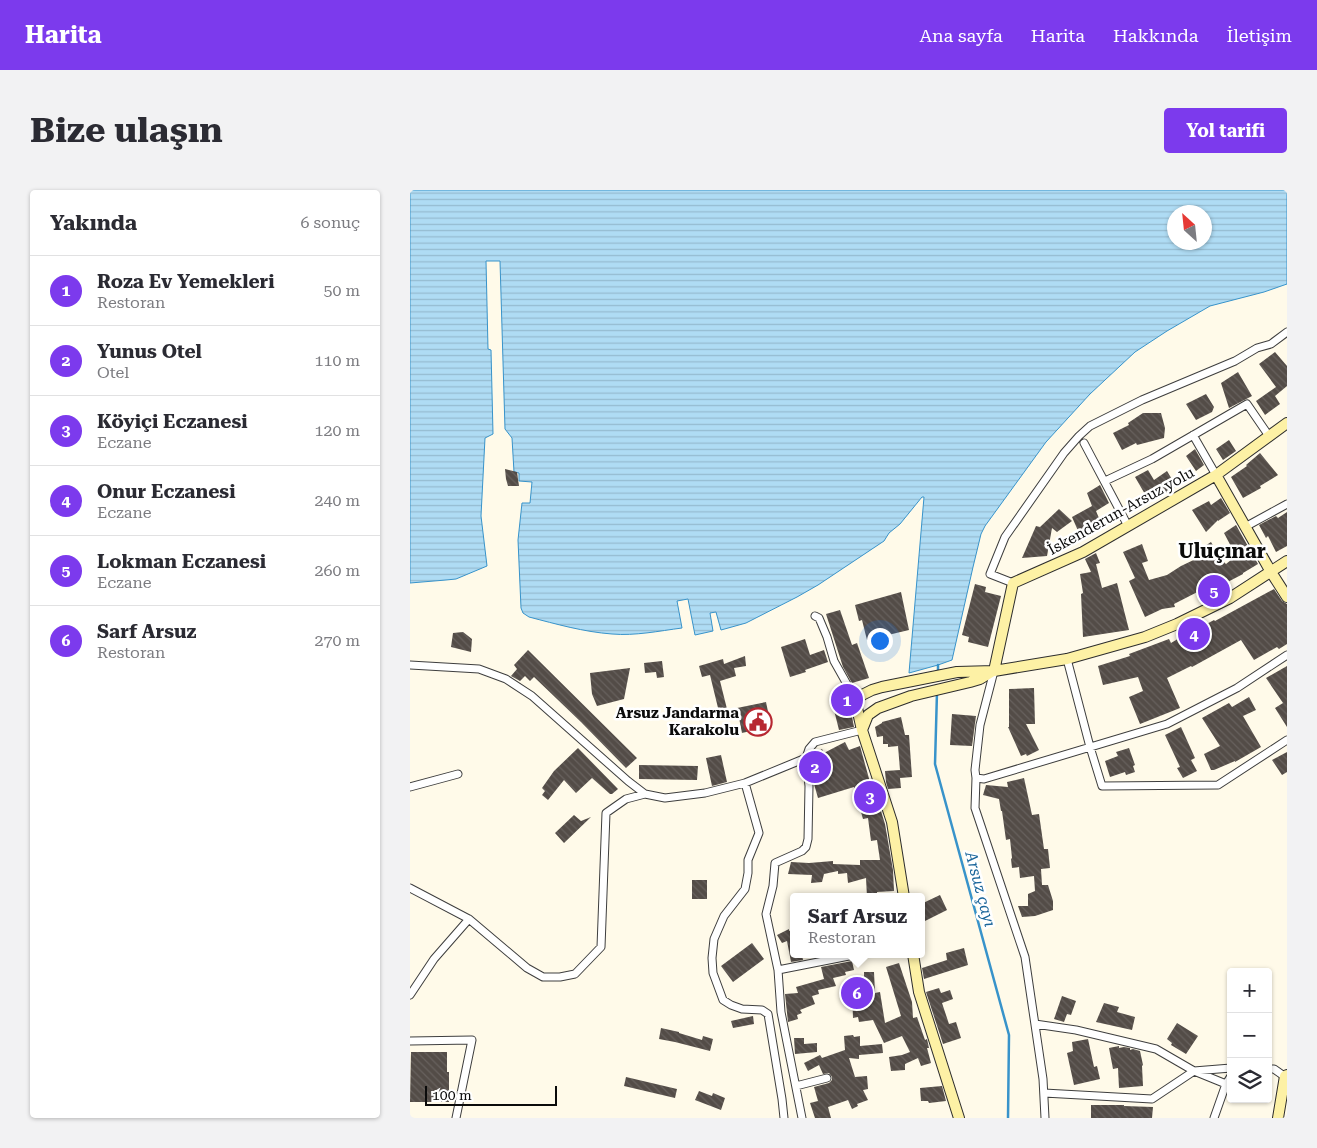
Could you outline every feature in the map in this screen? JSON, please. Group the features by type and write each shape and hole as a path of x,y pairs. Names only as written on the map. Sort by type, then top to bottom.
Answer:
{"main road":[{"name":"İskenderun-Arsuz yolu","path":"1013,583 1083,552 1216,475 1287,423"},
{"path":"1216,475 1271,572 1286,594"},
{"path":"903,893 892,822 862,730 857,708 857,702 862,695 866,692 894,684 957,672 994,671 1067,659 1145,637 1230,598 1287,561"},
{"path":"862,730 868,715 872,711 898,700 980,679 994,671 1013,583"},
{"path":"914,958 919,992 959,1118"},
{"path":"1282,1112 1286,1076"}],"street":[{"path":"1013,583 990,574 1005,537 1064,453 1079,436 1090,426 1118,411 1235,361 1257,348 1271,344 1287,332"},
{"path":"1105,481 1152,459 1247,404 1269,436"},
{"path":"1193,435 1216,475"},
{"path":"1084,443 1128,526"},
{"path":"1245,527 1287,504"},
{"path":"815,616 819,618 834,662 857,702"},
{"path":"976,778 984,779 1167,724 1237,688 1287,655"},
{"path":"1067,659 1102,786 1218,785 1287,740"},
{"path":"410,665 479,669 506,679 532,696 645,794"},
{"path":"994,671 980,725 974,770 976,778 975,808 1025,957 1043,1079 1045,1118"},
{"path":"802,1118 781,1012 778,970 766,914 773,886 775,863 802,851 806,847 808,839 809,786 806,758 809,749 815,742 862,730"},
{"path":"410,888 469,919 527,968 543,977 560,977 575,974 601,947 606,813 626,799 645,794 665,798 706,793 745,783 806,758"},
{"path":"410,787 458,774"},
{"path":"745,783 759,833 748,860 745,889 724,916 714,939 713,973 723,1000 742,1009 762,1010 768,1014 784,1118"},
{"path":"410,995 434,959 469,919"},
{"path":"778,970 839,958"},
{"path":"1035,1024 1076,1030 1156,1049 1194,1071 1226,1084 1214,1118"},
{"path":"410,1041 472,1040 456,1118"},
{"path":"1044,1093 1152,1099 1194,1071 1227,1068"},
{"path":"1272,1069 1286,1076"},
{"path":"796,1086 827,1078"}],"water":[{"path":"410,190 1287,190 1287,284 1210,306 1167,331 1135,352 1090,394 1046,442 981,534 952,660 909,673 924,497 900,524 889,533 884,541 818,585 746,623 721,630 716,612 710,613 713,631 695,635 688,599 677,601 682,628 638,634 591,631 529,617 523,613 521,608 518,540 522,503 530,503 532,482 519,481 519,473 514,472 512,438 505,429 500,261 486,261 488,349 491,350 493,434 485,438 481,516 487,566 456,579 410,583"}],"building":[{"path":"1275,352 1287,366 1287,386 1275,396 1280,404 1265,415 1256,401 1276,387 1259,364"},
{"path":"1238,372 1252,396 1229,408 1221,383"},
{"path":"1206,394 1214,407 1212,412 1196,420 1186,404"},
{"path":"1143,413 1161,413 1165,428 1164,438 1137,445 1136,443 1122,450 1113,433 1129,425 1128,423"},
{"path":"1229,440 1236,451 1223,460 1216,449"},
{"path":"1195,449 1204,465 1196,471 1186,456"},
{"path":"1260,453 1278,475 1260,486 1261,488 1243,498 1231,477 1247,466"},
{"path":"505,469 517,472 519,486 508,486"},
{"path":"1148,470 1154,480 1167,471 1176,486 1166,493 1164,490 1149,501 1135,477"},
{"path":"1100,485 1109,503 1096,511 1101,523 1079,533 1072,517 1092,506 1087,493"},
{"path":"1221,498 1230,513 1218,520 1206,532 1192,510 1209,501 1211,505"},
{"path":"1059,509 1072,521 1057,532 1052,528 1047,556 1022,558 1036,526 1040,527"},
{"path":"1287,512 1287,546 1276,552 1268,536 1266,538 1259,525 1276,516 1278,518"},
{"path":"1236,525 1258,564 1220,586 1217,582 1174,604 1175,607 1162,609 1145,617 1129,581 1135,578 1123,552 1142,544 1148,561 1142,563 1149,580 1167,575 1202,556 1199,550 1211,542 1226,564 1236,556 1224,533"},
{"path":"1096,553 1100,563 1096,564 1102,588 1117,583 1129,630 1083,637 1081,594 1083,593 1080,574 1091,572 1085,559"},
{"path":"975,584 986,587 985,592 1001,596 988,647 968,642 969,637 962,635"},
{"path":"1274,589 1282,601 1287,604 1287,644 1279,649 1277,647 1254,660 1241,640 1192,667 1167,678 1180,708 1140,724 1129,697 1143,691 1138,677 1103,685 1098,666 1130,656 1129,654 1169,639 1171,643"},
{"path":"901,592 909,630 867,640 862,620 859,621 855,605"},
{"path":"840,610 852,645 857,643 869,678 852,683 843,667 826,614"},
{"path":"463,632 472,639 471,652 451,647 453,633"},
{"path":"805,639 810,655 824,650 828,662 790,677 781,647"},
{"path":"528,650 637,758 626,768 534,677 530,681 525,676 520,681 511,676 517,669 514,665"},
{"path":"745,656 746,666 734,668 736,676 720,681 727,709 719,712 710,675 702,677 699,666 723,659 724,664"},
{"path":"662,661 664,677 657,678 656,672 645,673 644,663"},
{"path":"1287,666 1287,727 1275,708 1283,703 1266,678"},
{"path":"630,668 624,699 597,706 592,694 590,673"},
{"path":"1034,688 1035,724 1026,724 1039,750 1027,756 1026,754 1021,756 1008,727 1009,689"},
{"path":"844,690 854,727 839,730 830,694"},
{"path":"1249,697 1256,710 1243,716 1261,747 1235,762 1211,770 1204,754 1220,746 1202,718 1229,703 1232,707"},
{"path":"766,702 771,726 742,733 737,708"},
{"path":"952,714 976,716 972,746 950,745"},
{"path":"901,717 905,735 909,735 912,777 900,778 901,788 888,789 885,771 900,770 898,746 888,747 888,744 883,744 883,736 877,737 875,727 882,722"},
{"path":"1181,727 1195,758 1191,760 1197,771 1183,778 1177,768 1180,767 1165,735"},
{"path":"845,742 849,750 860,746 873,793 875,792 885,824 893,870 894,891 867,893 866,878 848,883 847,873 838,874 838,871 824,874 822,882 811,883 812,875 788,874 791,862 833,861 833,864 860,865 860,860 880,860 877,840 871,841 868,818 863,819 854,787 818,798 814,784 829,779 822,764 812,767 811,759 812,756 822,749 824,753"},
{"path":"578,748 618,789 610,794 592,778 576,793 564,780 548,800 542,795 545,791 542,788 554,771"},
{"path":"1129,748 1135,765 1133,766 1135,772 1126,775 1125,772 1110,777 1105,761 1118,756 1116,752"},
{"path":"1287,752 1287,772 1282,775 1272,760"},
{"path":"721,755 727,782 712,786 706,758"},
{"path":"639,765 698,766 697,780 639,779"},
{"path":"1024,778 1032,815 1039,814 1044,849 1048,849 1050,868 1041,869 1042,885 1048,885 1053,901 1053,910 1035,916 1022,917 1018,906 1028,906 1028,894 1035,891 1034,876 1020,878 1019,867 1012,868 1010,839 1006,840 999,799 983,795 986,785 1008,787 1007,782"},
{"path":"574,815 581,821 591,817 564,843 555,833"},
{"path":"692,880 707,880 707,899 692,899"},
{"path":"940,895 947,910 925,921 925,902"},
{"path":"789,929 790,930 790,957 787,941 782,943 777,935"},
{"path":"752,943 764,959 733,982 721,966"},
{"path":"964,948 968,965 924,979 922,968 947,960 946,953"},
{"path":"790,958 803,958 803,960 791,962"},
{"path":"852,961 854,970 845,972 846,975 833,978 836,986 818,990 819,994 812,996 815,1004 800,1010 802,1013 797,1015 798,1019 788,1022 785,994 798,993 796,987 824,979 821,967"},
{"path":"899,963 912,1002 913,1018 917,1017 925,1040 927,1039 931,1063 921,1066 918,1058 905,1064 905,1070 891,1071 889,1057 910,1052 902,1036 884,1043 873,1020 859,1022 858,1017 853,1018 852,990 864,989 864,972 874,972 875,993 880,992 885,1023 901,1016 886,967"},
{"path":"939,988 941,993 950,990 953,999 942,1003 949,1024 956,1022 961,1038 943,1044 926,992"},
{"path":"1062,996 1076,1001 1071,1015 1067,1014 1064,1022 1054,1019"},
{"path":"1104,1003 1119,1007 1117,1012 1135,1017 1132,1030 1096,1022"},
{"path":"753,1016 754,1024 733,1028 731,1021"},
{"path":"1177,1023 1198,1036 1186,1054 1171,1045 1172,1043 1167,1039"},
{"path":"661,1028 702,1040 703,1036 713,1039 710,1051 659,1039"},
{"path":"853,1035 854,1037 860,1036 860,1046 882,1044 883,1053 859,1055 859,1059 849,1058 855,1077 867,1076 868,1089 863,1090 868,1100 857,1104 858,1106 852,1109 848,1100 828,1107 831,1118 815,1118 810,1103 818,1101 814,1087 829,1083 832,1077 829,1073 823,1074 819,1065 808,1071 804,1063 820,1055 822,1058 845,1050 844,1036"},
{"path":"794,1038 804,1038 804,1044 817,1043 817,1052 795,1054"},
{"path":"1088,1039 1094,1067 1097,1066 1100,1079 1074,1085 1067,1053 1073,1051 1072,1042"},
{"path":"1119,1046 1119,1048 1124,1047 1140,1051 1143,1065 1143,1086 1119,1088 1118,1068 1113,1069 1109,1048"},
{"path":"411,1052 447,1052 449,1102 410,1102"},
{"path":"626,1077 677,1089 675,1098 624,1086"},
{"path":"942,1086 946,1101 929,1103 928,1101 921,1101 920,1088"},
{"path":"699,1091 712,1096 713,1093 725,1098 721,1110 695,1100"},
{"path":"1091,1105 1153,1107 1152,1118 1091,1118"}],"waterway":[{"name":"Arsuz çayı","path":"938,665 938,674"},
{"name":"Arsuz çayı","path":"937,692 935,764 1009,1035 1008,1118"}],"place":[{"name":"Lokman Eczanesi","path":"1214,591"},
{"name":"Onur Eczanesi","path":"1194,634"},
{"name":"Roza Ev Yemekleri","path":"847,700"},
{"name":"Arsuz Jandarma Karakolu","path":"758,722"},
{"name":"Yunus Otel","path":"815,767"},
{"name":"Köyiçi Eczanesi","path":"870,797"},
{"name":"Sarf Arsuz","path":"857,993"}],"district":[{"name":"Uluçınar","path":"1222,551"}]}
